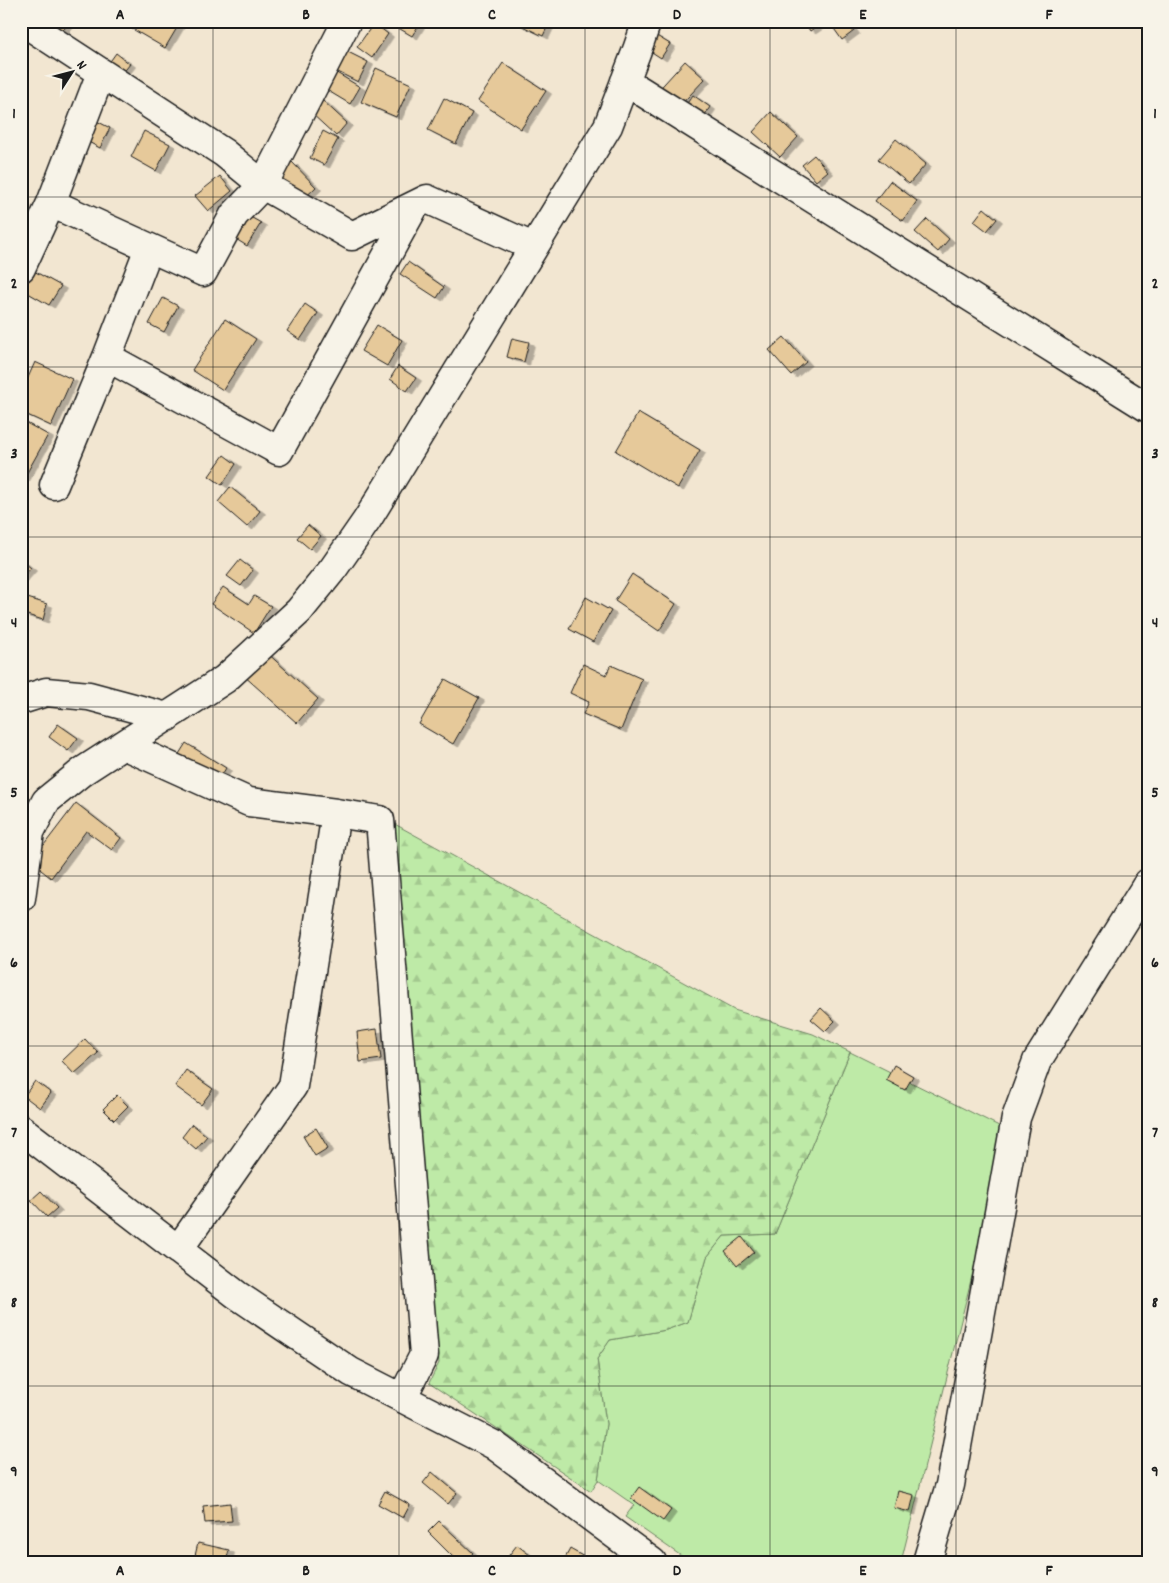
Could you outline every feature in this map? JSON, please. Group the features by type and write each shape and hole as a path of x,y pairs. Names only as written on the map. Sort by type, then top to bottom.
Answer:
{"street":[{"path":"22,21 224,153 263,185 352,236 427,199 533,247"},
{"path":"52,203 203,272 234,215 263,185 347,21"},
{"path":"21,898 30,832 46,801 84,771 225,679 299,611 333,569 367,520 608,126 647,21"},
{"path":"21,268 52,203 101,73"},
{"path":"625,81 1148,408"},
{"path":"107,357 279,451 415,205"},
{"path":"54,485 107,357 149,248"},
{"path":"21,700 46,692 89,696 167,717"},
{"path":"123,746 249,802 380,820 424,1355 402,1398"},
{"path":"178,1250 293,1086 336,813"},
{"path":"927,1562 950,1484 1016,1118 1038,1061 1148,883"},
{"path":"21,1129 237,1295 350,1372 494,1445 652,1562"}],"green space":[{"path":"391,822 734,1010 813,1034 850,1052 775,1234 724,1236 707,1257 688,1322 666,1330 610,1340 597,1359 606,1424 598,1480 591,1491 429,1383 439,1363"},
{"path":"850,1052 1003,1128 975,1264 901,1562 690,1562 625,1517 634,1505 598,1480 606,1424 597,1359 610,1340 666,1330 688,1322 707,1257 724,1236 775,1234"}],"building":[{"path":"51,21 72,21 61,32"},
{"path":"132,21 181,21 165,48 129,27"},
{"path":"391,21 418,21 420,23 412,36 390,23"},
{"path":"512,21 550,21 543,36"},
{"path":"804,21 825,21 810,31"},
{"path":"833,21 847,21 854,31 842,40 830,23"},
{"path":"374,23 388,34 372,58 357,47"},
{"path":"650,32 670,44 661,58 641,45"},
{"path":"338,47 368,62 358,82 328,67"},
{"path":"116,53 130,64 114,84 101,74"},
{"path":"685,61 705,79 673,113 654,95"},
{"path":"503,63 546,91 521,129 478,101"},
{"path":"376,68 411,84 396,117 361,102"},
{"path":"335,72 360,87 350,104 325,89"},
{"path":"693,95 710,107 700,122 682,110"},
{"path":"444,98 472,113 456,144 428,130"},
{"path":"322,100 347,123 336,136 311,113"},
{"path":"771,112 798,137 780,157 753,132"},
{"path":"85,115 110,128 100,148 75,135"},
{"path":"144,131 170,144 156,171 131,157"},
{"path":"323,131 338,139 324,165 310,158"},
{"path":"896,139 926,164 909,184 879,159"},
{"path":"814,155 828,171 816,181 802,165"},
{"path":"292,162 316,187 294,208 270,183"},
{"path":"220,176 232,191 208,211 195,196"},
{"path":"890,181 917,201 903,221 875,201"},
{"path":"984,208 997,219 987,231 974,221"},
{"path":"245,214 261,223 247,246 231,236"},
{"path":"927,219 949,239 938,252 915,232"},
{"path":"408,262 444,287 437,298 400,274"},
{"path":"32,270 61,286 49,305 21,289"},
{"path":"163,298 178,306 164,332 149,324"},
{"path":"305,304 318,313 300,340 287,331"},
{"path":"225,319 256,339 223,390 192,370"},
{"path":"377,325 402,340 387,366 361,351"},
{"path":"784,337 806,362 791,375 769,350"},
{"path":"512,338 529,342 524,362 507,357"},
{"path":"35,362 72,379 51,426 21,412 21,393"},
{"path":"398,366 416,378 407,391 390,379"},
{"path":"638,413 700,450 678,488 616,451"},
{"path":"21,420 48,435 24,478 21,476"},
{"path":"224,455 236,464 222,485 209,476"},
{"path":"230,487 260,511 247,527 218,502"},
{"path":"308,525 321,536 310,549 297,538"},
{"path":"21,560 31,568 21,579"},
{"path":"240,560 253,570 241,586 227,576"},
{"path":"632,574 676,604 659,631 615,601"},
{"path":"223,587 249,604 254,596 271,606 254,633 211,604"},
{"path":"21,596 47,604 43,620 21,613"},
{"path":"586,597 611,611 593,642 569,629"},
{"path":"265,651 318,699 297,723 243,675"},
{"path":"583,664 606,675 611,665 642,679 621,730 583,714 589,702 570,693"},
{"path":"445,679 479,698 453,744 419,724"},
{"path":"58,724 78,738 68,751 49,737"},
{"path":"186,743 226,768 214,788 174,762"},
{"path":"76,803 121,838 112,850 86,831 51,878 31,862"},
{"path":"821,1008 835,1021 825,1031 811,1019"},
{"path":"377,1029 381,1059 360,1062 357,1032"},
{"path":"85,1039 98,1053 74,1074 62,1061"},
{"path":"894,1065 913,1076 905,1090 886,1080"},
{"path":"186,1070 213,1089 201,1105 175,1086"},
{"path":"35,1081 51,1093 40,1108 24,1096"},
{"path":"117,1095 128,1106 114,1120 103,1109"},
{"path":"192,1124 207,1136 196,1149 182,1137"},
{"path":"316,1128 328,1148 315,1156 303,1136"},
{"path":"41,1191 57,1208 47,1217 31,1200"},
{"path":"742,1237 754,1252 737,1266 725,1251"},
{"path":"432,1472 457,1493 448,1504 423,1483"},
{"path":"639,1487 671,1510 663,1521 631,1498"},
{"path":"385,1491 410,1505 403,1518 378,1504"},
{"path":"898,1491 914,1495 910,1512 894,1508"},
{"path":"230,1503 232,1521 205,1523 203,1506"},
{"path":"439,1521 473,1553 464,1562 458,1562 428,1532"},
{"path":"198,1543 229,1550 226,1562 194,1560"},
{"path":"517,1545 535,1559 532,1562 509,1562 506,1559"},
{"path":"570,1549 593,1562 563,1562"}]}
